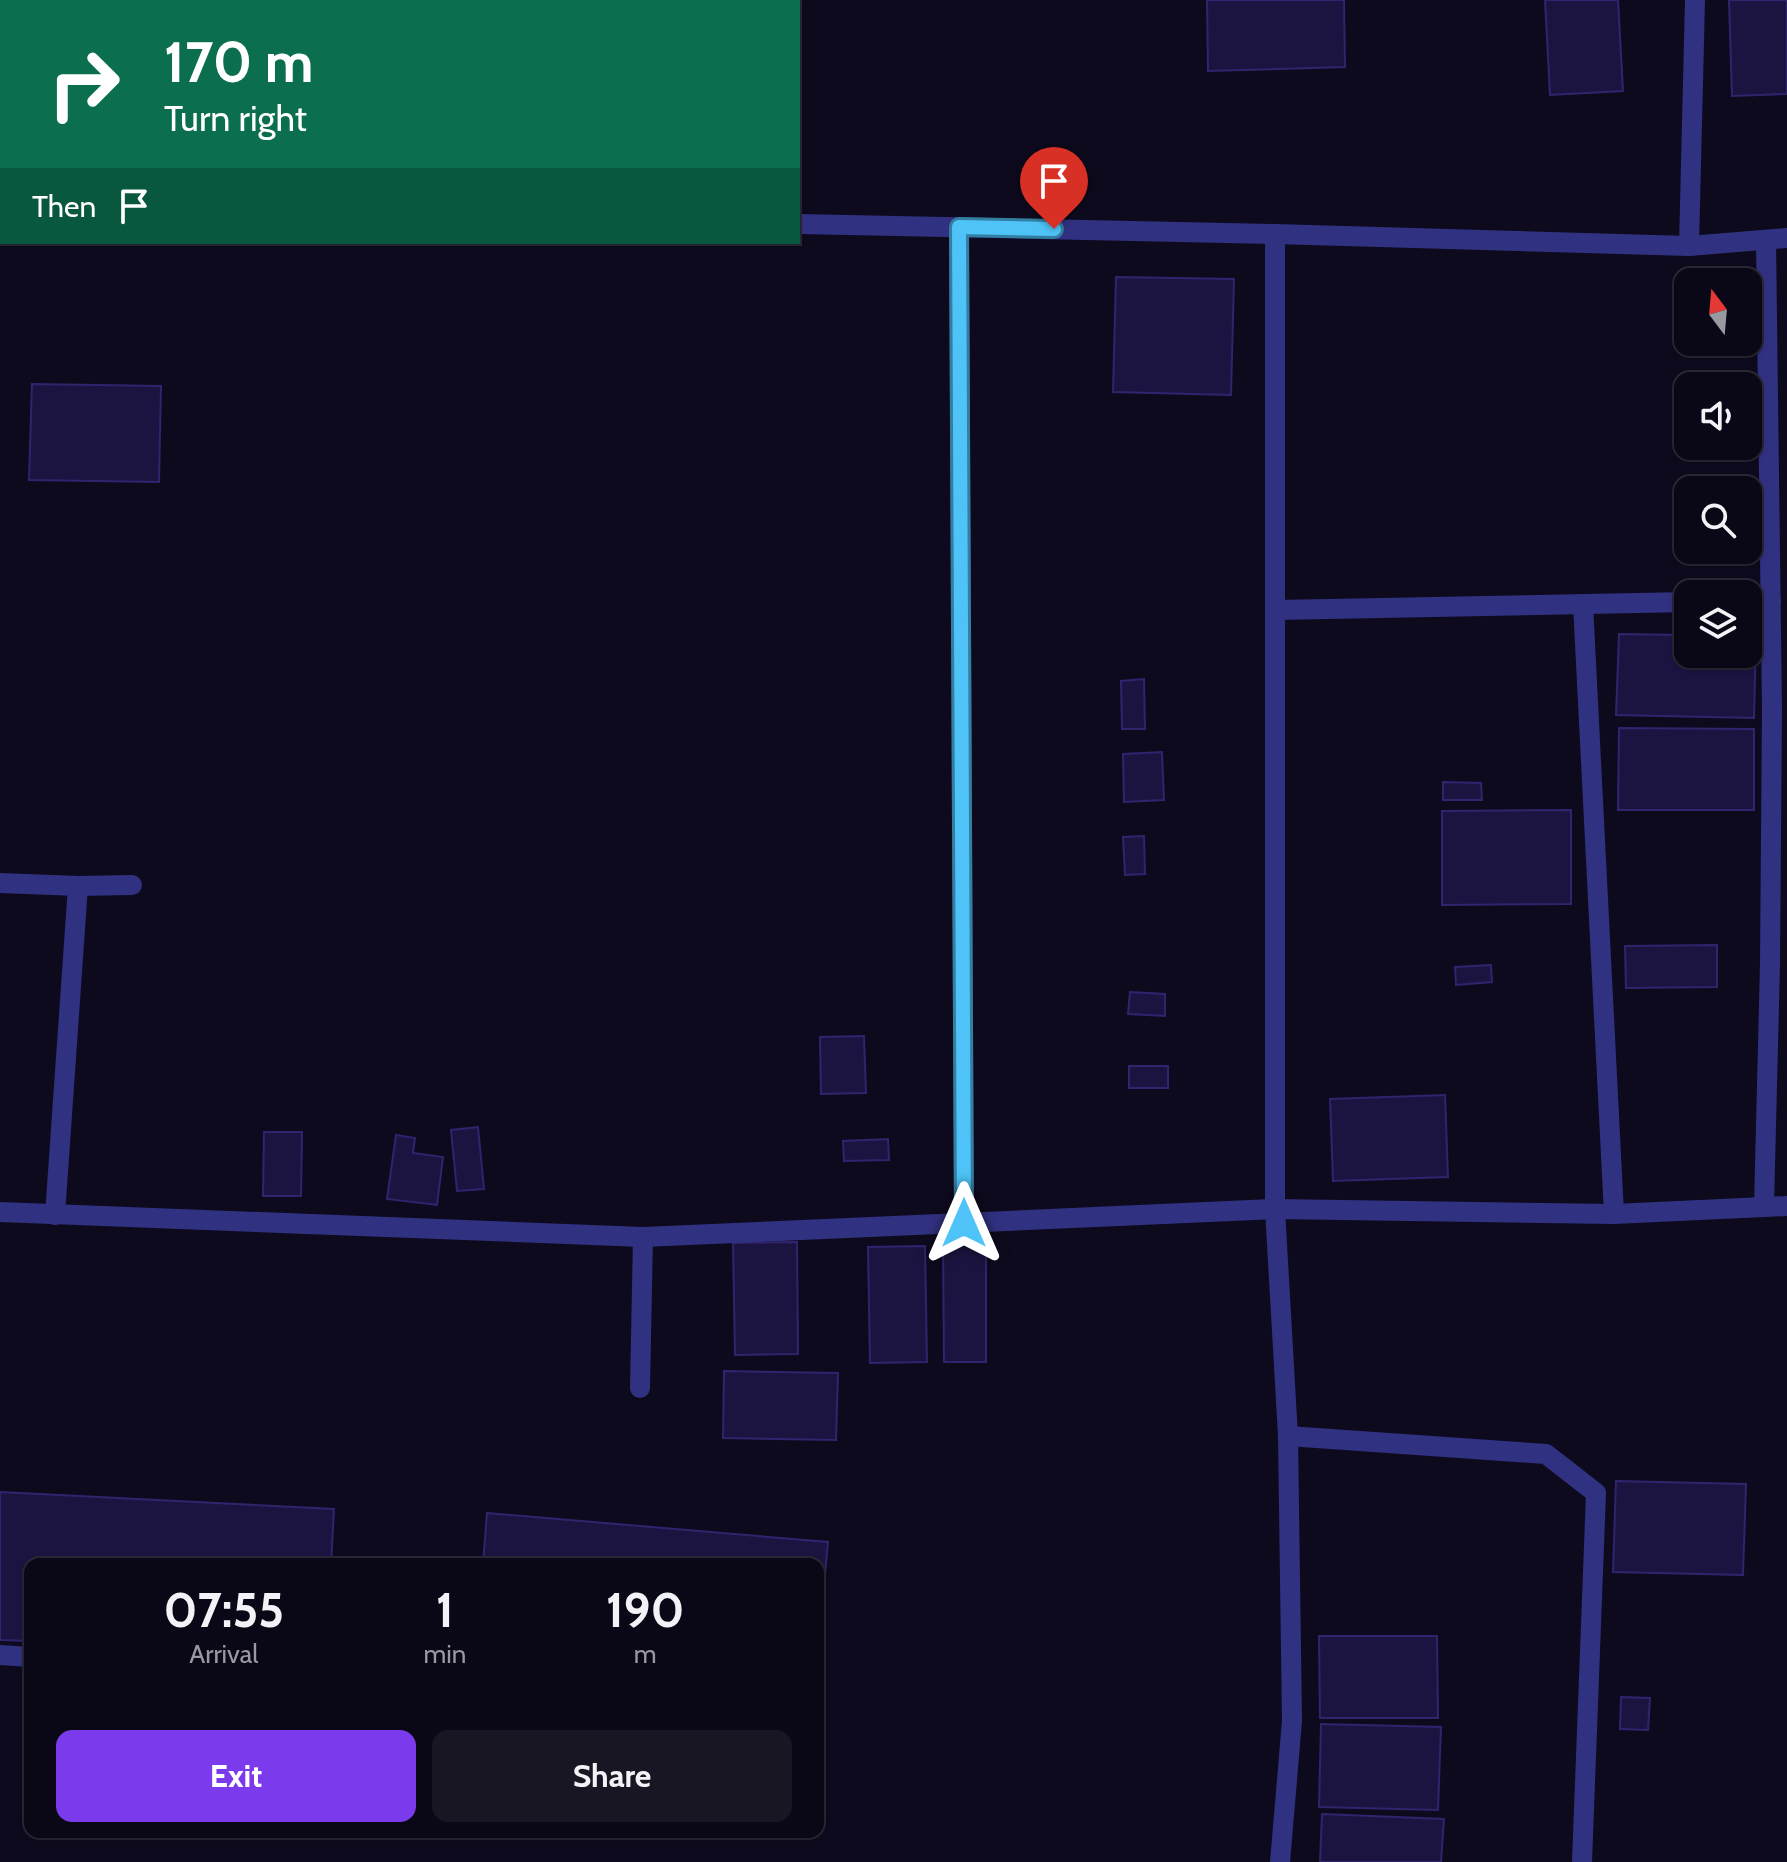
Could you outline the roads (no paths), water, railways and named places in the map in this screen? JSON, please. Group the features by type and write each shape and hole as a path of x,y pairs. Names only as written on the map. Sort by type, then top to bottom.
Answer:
{"street":[{"path":"1689,246 1695,0"},
{"path":"800,224 1689,246 1787,238"},
{"path":"959,227 964,1223"},
{"path":"1275,234 1275,1209 1288,1436 1292,1721 1280,1862"},
{"path":"1764,1207 1771,933 1766,240"},
{"path":"1762,601 1771,601"},
{"path":"1275,610 1674,602"},
{"path":"1583,604 1614,1214"},
{"path":"0,883 132,885"},
{"path":"55,1215 78,886"},
{"path":"0,1212 643,1237 1275,1209 1614,1214 1787,1206"},
{"path":"640,1388 643,1237"},
{"path":"1288,1436 1546,1454 1596,1493 1582,1862"},
{"path":"0,1655 24,1657"}]}
